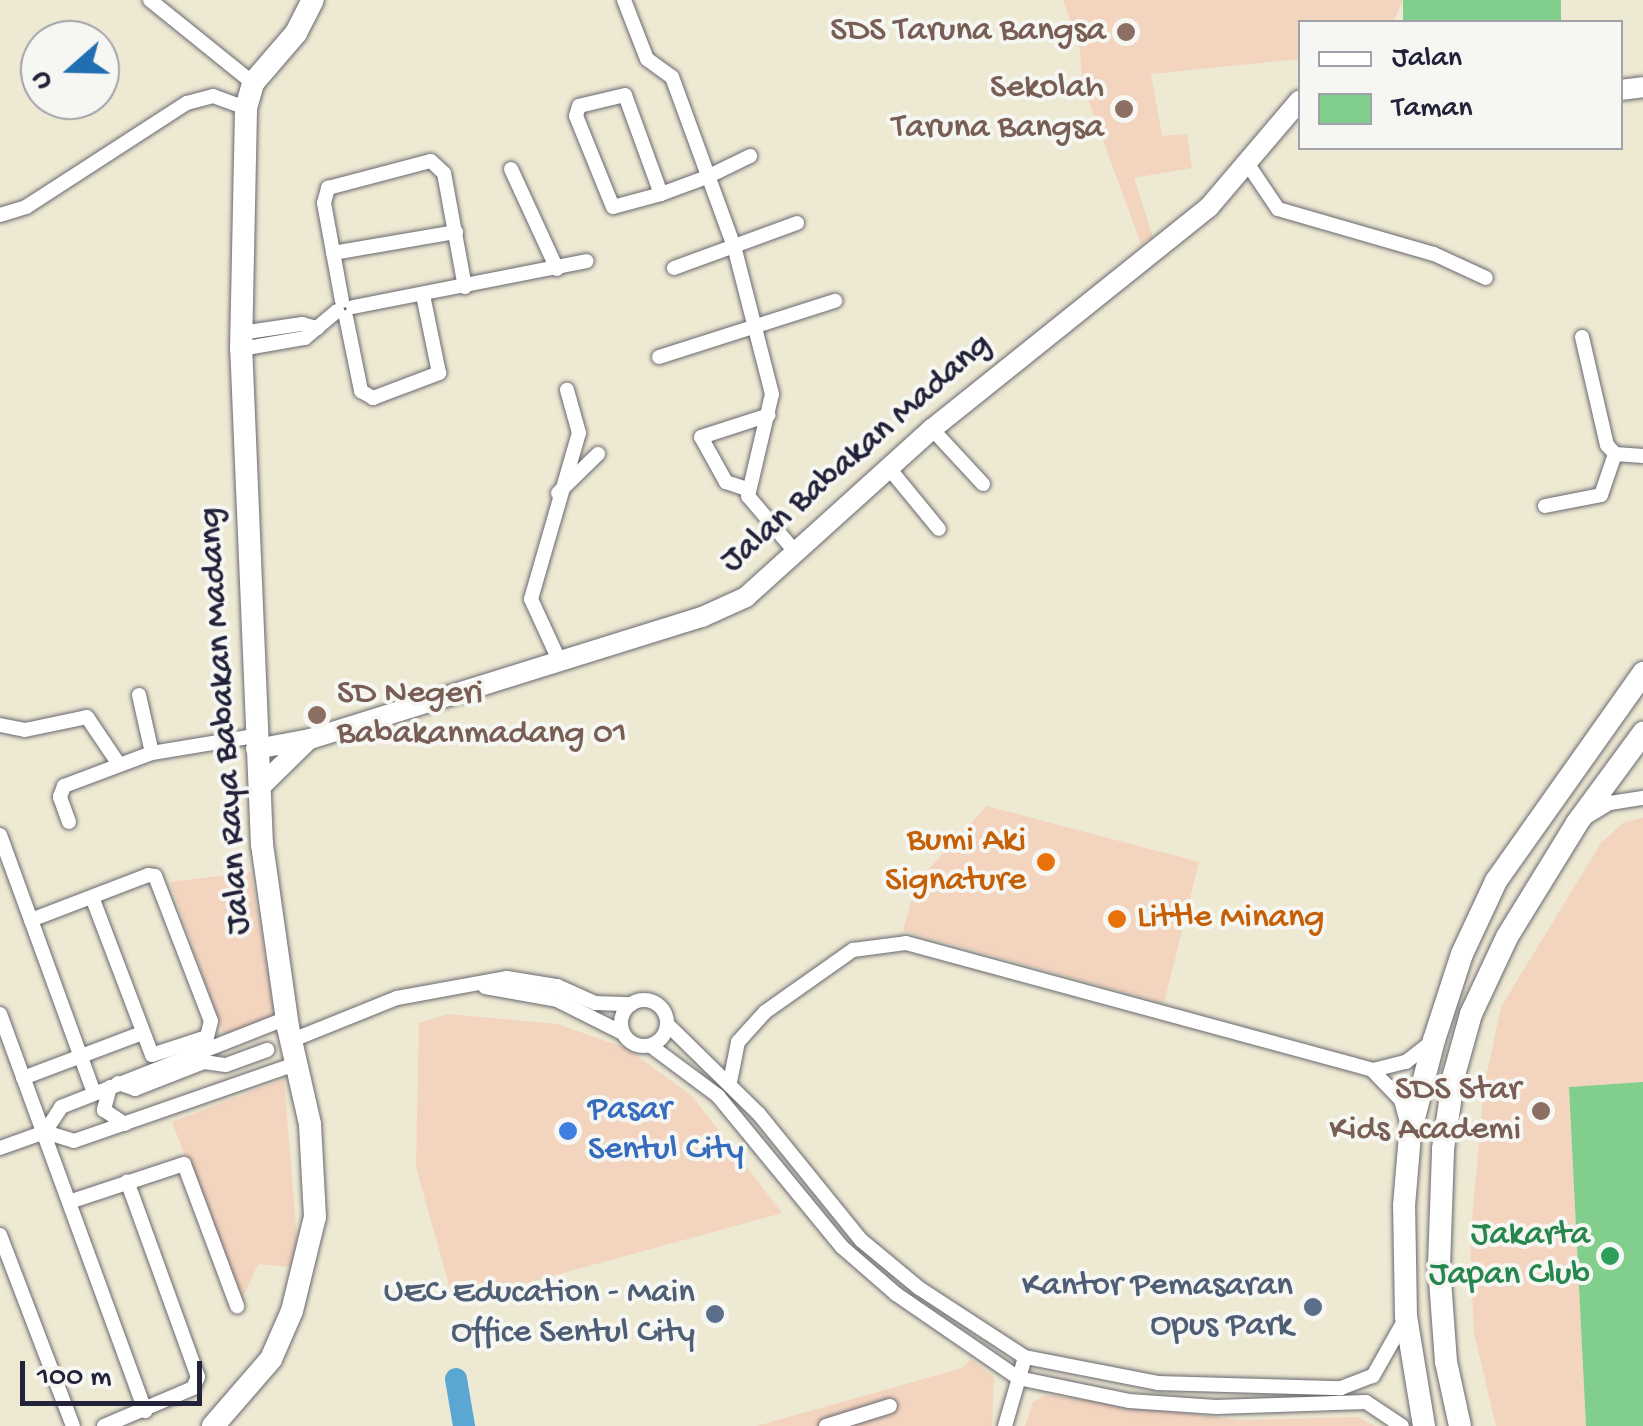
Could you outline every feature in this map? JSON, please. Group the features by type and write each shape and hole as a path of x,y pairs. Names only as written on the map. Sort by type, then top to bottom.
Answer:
{"main road":[{"name":"Jalan Raya Babakan Madang","path":"213,1426 271,1359 307,1255 316,1180 262,845 241,341 246,108 253,83 296,33 313,0"},
{"name":"Jalan Babakan Madang","path":"255,742 310,739 702,617 746,596 798,554 888,467 1209,206 1250,166 1284,112 1298,102"},
{"path":"1422,1418 1406,1316 1404,1206 1410,1134 1434,1040 1496,881 1643,673"},
{"path":"1460,1426 1446,1362 1438,1208 1454,1075 1472,1014 1506,937 1577,823 1643,734"},
{"path":"261,786 310,739"},
{"path":"1445,1005 1472,1014"},
{"path":"1413,1369 1438,1372 1446,1362"},
{"path":"1422,1418 1429,1392 1453,1395"}],"street":[{"path":"150,0 253,83"},
{"path":"624,0 647,59 672,77 734,246 770,380 769,415 746,489 756,510 798,554"},
{"path":"660,194 625,95 618,92 579,106 576,116 609,206 660,194 750,156"},
{"path":"0,215 26,207 187,103 213,96 246,108"},
{"path":"424,295 439,373 373,398 360,391 324,203 328,188 431,161 444,173 465,287"},
{"path":"1250,166 1278,209 1406,247 1486,278"},
{"path":"510,169 557,269"},
{"path":"674,268 797,223"},
{"path":"333,253 456,232"},
{"path":"241,341 302,324 317,328 344,309 588,261"},
{"path":"659,357 835,301"},
{"path":"1582,337 1602,434 1615,454"},
{"path":"559,660 531,599 558,494 579,433 567,390"},
{"path":"746,489 726,482 702,436 769,415"},
{"path":"932,430 983,484"},
{"path":"558,494 598,454"},
{"path":"1615,454 1643,456"},
{"path":"1545,506 1601,495 1615,454"},
{"path":"888,467 939,529"},
{"path":"138,695 152,753"},
{"path":"0,725 25,730 87,718 118,763"},
{"path":"69,822 60,790 118,763 152,753 255,742"},
{"path":"1577,823 1610,804 1643,798"},
{"path":"0,836 92,1088"},
{"path":"31,920 92,897 156,876 212,1026 208,1037 159,1057 142,1033 92,897"},
{"path":"730,1082 738,1042 765,1012 852,950 888,942 1372,1070 1406,1062 1434,1040"},
{"path":"0,1148 45,1132 61,1107 114,1085 397,998 454,985 518,978 595,1003 658,1005 668,1024 730,1082 862,1240 919,1288 1025,1357 1132,1378 1222,1388 1360,1384 1388,1360 1406,1316"},
{"path":"454,985 543,996 623,1033 636,1046 650,1046 718,1096 842,1247 896,1294 1018,1378 1129,1401 1238,1408 1366,1402 1402,1426"},
{"path":"623,1033 622,1015 631,1004"},
{"path":"0,1014 145,1411"},
{"path":"650,1046 668,1024"},
{"path":"24,1078 142,1033"},
{"path":"114,1085 135,1089 204,1062 226,1065 267,1050"},
{"path":"45,1132 74,1142 295,1064"},
{"path":"130,1122 142,1111 211,1084 226,1065"},
{"path":"1372,1070 1401,1100 1410,1134"},
{"path":"114,1085 104,1110 130,1122"},
{"path":"69,1202 184,1164 237,1306"},
{"path":"104,1426 193,1388 198,1377 127,1181"},
{"path":"0,1235 73,1426"},
{"path":"1005,1426 1025,1357"},
{"path":"1129,1401 1132,1378"},
{"path":"826,1426 890,1406"}],"shaded area":[{"name":"Sekolah Taruna Bangsa","path":"1063,0 1403,0 1394,20 1298,20 1298,59 1151,74 1162,136 1187,134 1192,168 1134,178 1153,237 1141,244 1082,83 1080,50"},
{"path":"987,806 1199,862 1164,1003 903,931 916,883"},
{"path":"1643,818 1643,1082 1569,1087 1586,1426 1496,1426 1474,1333 1470,1243 1484,1087 1501,1007 1601,843 1624,822"},
{"path":"251,872 275,1017 224,1036 170,882"},
{"name":"Pasar Sentul City","path":"448,1014 557,1024 626,1048 692,1096 782,1213 454,1303 416,1167 419,1023"},
{"path":"284,1079 297,1239 291,1267 258,1264 241,1302 172,1122"},
{"path":"971,1359 994,1377 992,1426 757,1426 962,1368"},
{"path":"1046,1395 1239,1420 1358,1417 1375,1426 1025,1426 1033,1402"}],"green space":[{"path":"1403,0 1561,0 1561,20 1403,20"},
{"name":"Jakarta Japan Club","path":"1643,1082 1643,1426 1586,1426 1569,1087"}],"waterway":[{"path":"456,1379 464,1426"}],"place":[{"name":"SDS Taruna Bangsa","path":"1126,32"},
{"name":"Sekolah Taruna Bangsa","path":"1124,109"},
{"name":"SD Negeri Babakanmadang 01","path":"317,715"},
{"name":"Bumi Aki Signature","path":"1046,862"},
{"name":"Little Minang","path":"1117,919"},
{"name":"SDS Star Kids Academi","path":"1541,1111"},
{"name":"Pasar Sentul City","path":"568,1131"},
{"name":"Jakarta Japan Club","path":"1610,1256"},
{"name":"Kantor Pemasaran Opus Park","path":"1313,1307"},
{"name":"UEC Education - Main Office Sentul City","path":"715,1314"}]}
